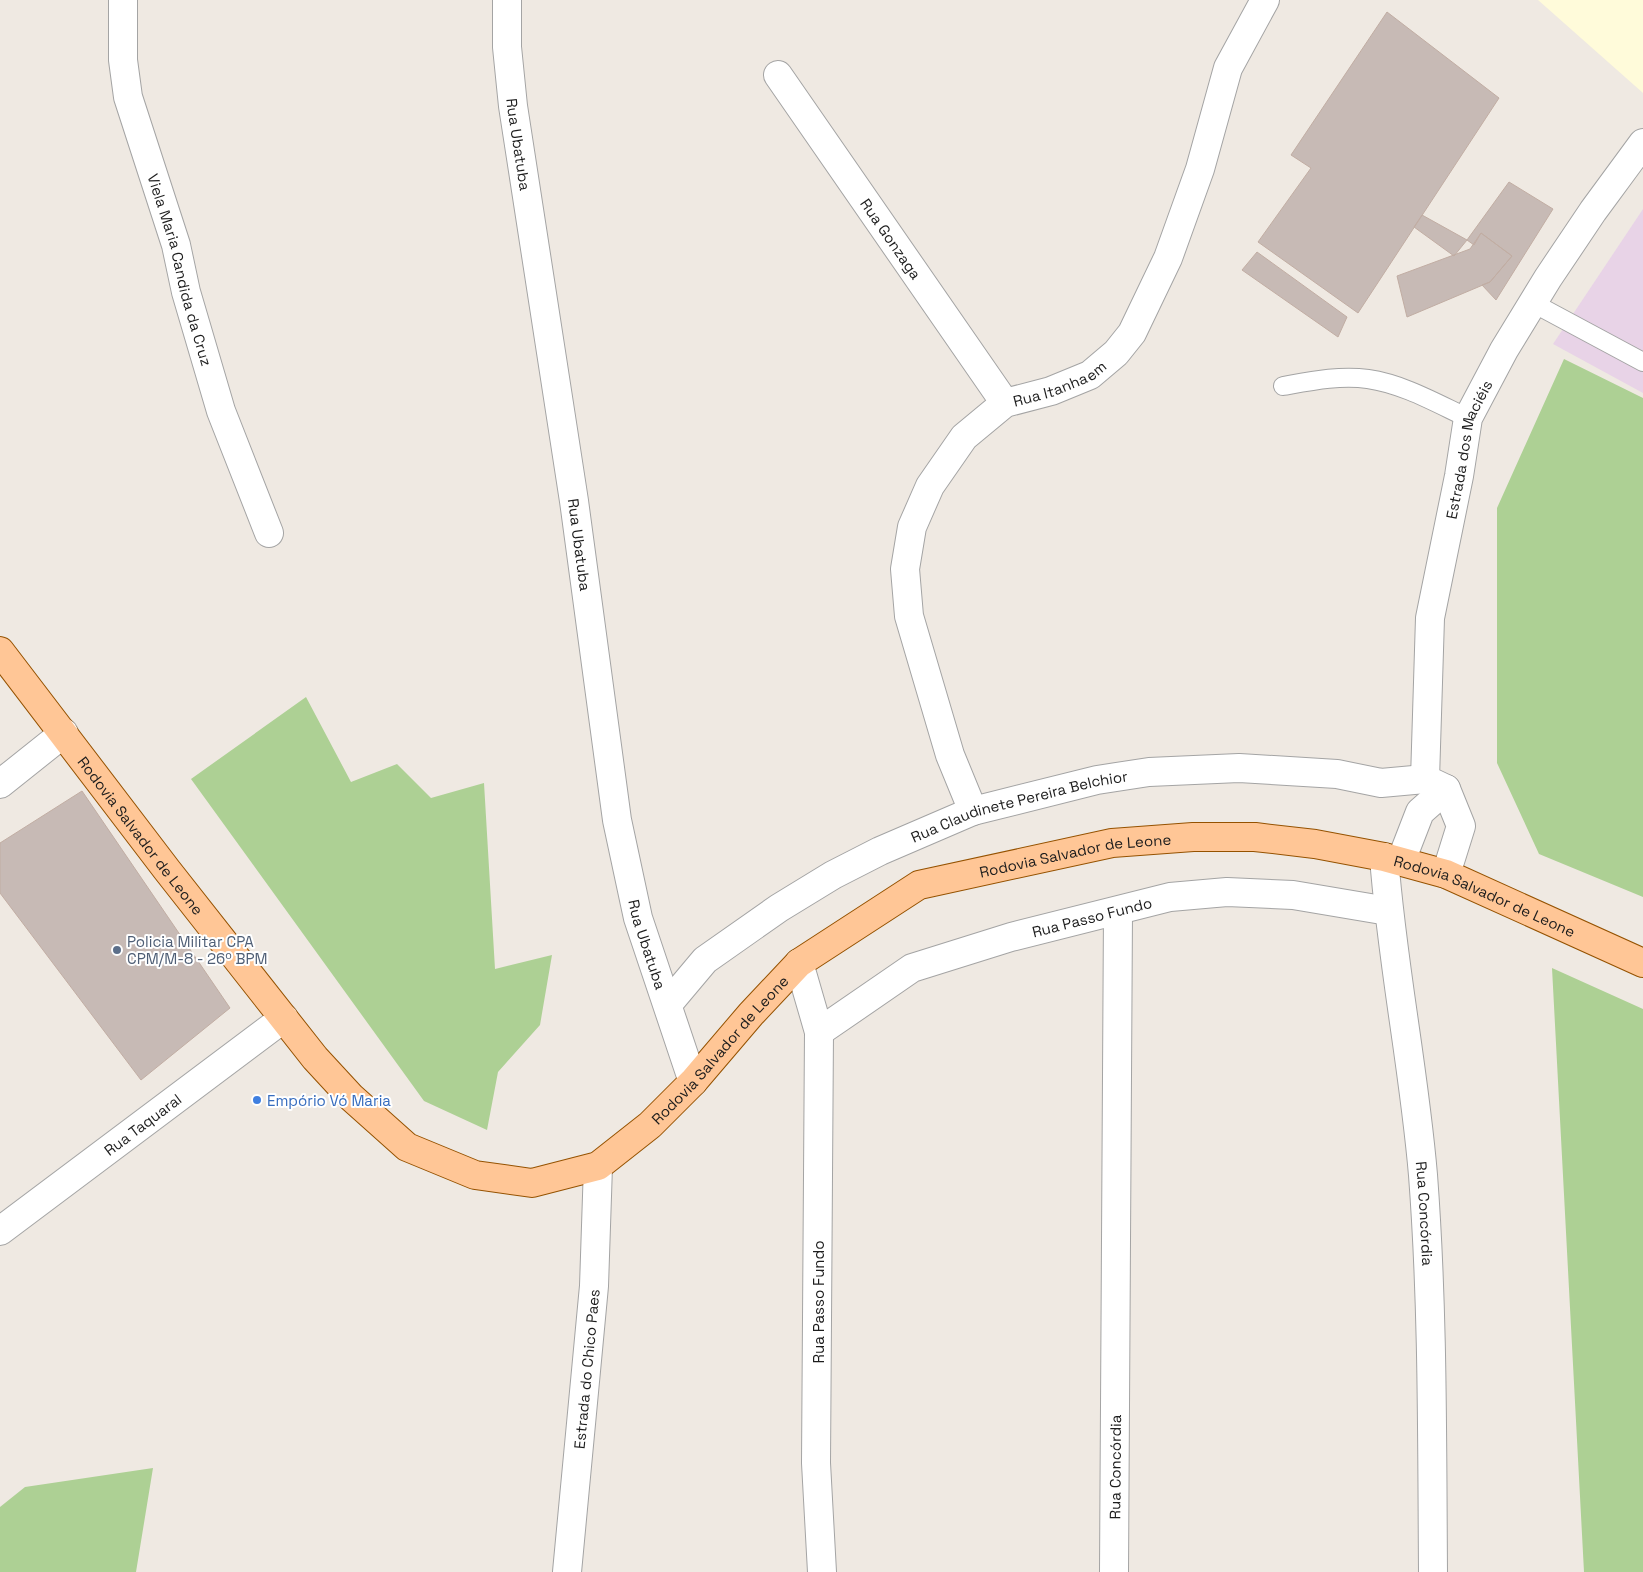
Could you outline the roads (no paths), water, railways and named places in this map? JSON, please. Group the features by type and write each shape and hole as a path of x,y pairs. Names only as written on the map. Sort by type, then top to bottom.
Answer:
{"main road":[{"name":"Rodovia Salvador de Leone","path":"0,651 167,870 315,1058 351,1097 407,1147 475,1176 532,1183 598,1166 650,1125 694,1082 751,1014 799,962 919,885 1112,843 1193,837 1255,837 1315,844 1392,859 1446,874 1643,963"}],"street":[{"name":"Viela Maria Candida da Cruz","path":"123,0 123,60 128,97 176,245 186,292 221,411 269,533"},
{"name":"Rua Ubatuba","path":"507,0 507,47 516,125 574,500 617,820 638,918 694,1082"},
{"name":"Rua Itanhaem","path":"973,811 950,755 910,616 905,569 912,527 930,486 964,436 1005,403 1051,391 1090,374 1116,353 1132,333 1168,258 1200,169 1228,68 1265,0"},
{"name":"Rua Gonzaga","path":"778,74 1005,403"},
{"name":"Estrada dos Maciéis","path":"1446,874 1461,826 1436,784 1430,618 1459,476 1468,418 1504,350 1533,303 1593,211 1643,143"},
{"path":"0,784 64,733"},
{"name":"Rua Claudinete Pereira Belchior","path":"668,1004 705,960 779,908 834,875 880,851 973,811 1097,780 1149,772 1239,768 1337,774 1381,783 1436,784"},
{"path":"1392,859 1436,784"},
{"name":"Rua Concórdia","path":"1392,859 1388,911 1394,963 1414,1084 1423,1177 1430,1303 1433,1572"},
{"name":"Rua Passo Fundo","path":"819,1032 912,968 1011,937 1118,912 1170,897 1227,892 1292,895 1388,911"},
{"name":"Rua Concórdia","path":"1114,1572 1118,912"},
{"name":"Rua Passo Fundo","path":"799,962 819,1032 816,1463 822,1572"},
{"name":"Rua Taquaral","path":"0,1231 284,1018"},
{"name":"Estrada do Chico Paes","path":"567,1572 594,1286 598,1166"}],"lane":[{"path":"1533,303 1643,362"},
{"path":"1283,386 1343,378 1368,379 1419,396 1468,418"}],"place":[{"name":"Policia Militar CPA CPM/M-8 - 26º BPM","path":"117,950"},
{"name":"Empório Vó Maria","path":"257,1100"}]}
